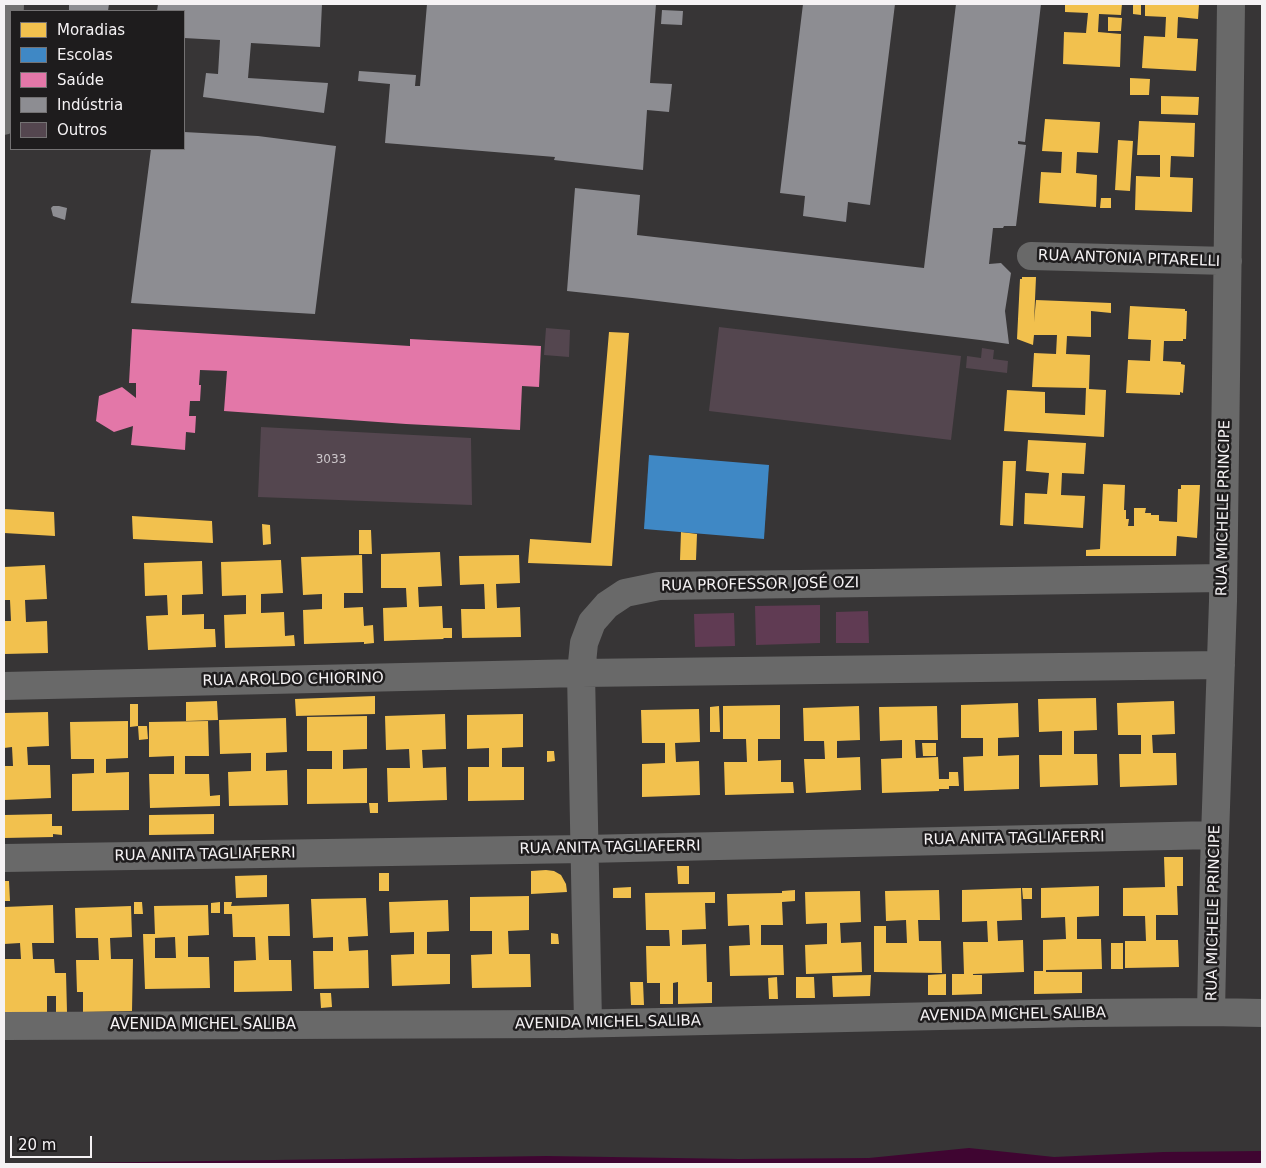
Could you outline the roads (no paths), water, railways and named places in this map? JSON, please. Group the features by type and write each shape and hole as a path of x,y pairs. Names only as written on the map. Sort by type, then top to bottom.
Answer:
{"main road":[{"path":"4,121 10,4"}],"street":[{"name":"RUA MICHELE PRINCIPE","path":"1212,1012 1223,578 1231,4"},
{"name":"RUA ANTONIA PITARELLI","path":"1030,256 1228,261"},
{"name":"RUA PROFESSOR JOSÉ OZI","path":"588,1023 581,673 584,643 592,622 607,605 625,593 659,586 1223,578"},
{"name":"RUA AROLDO CHIORINO","path":"4,686 581,673 1221,665"},
{"name":"RUA ANITA TAGLIAFERRI","path":"4,858 584,849 1215,835"},
{"name":"AVENIDA MICHEL SALIBA","path":"4,1026 588,1023 1072,1014 1262,1013"}]}
